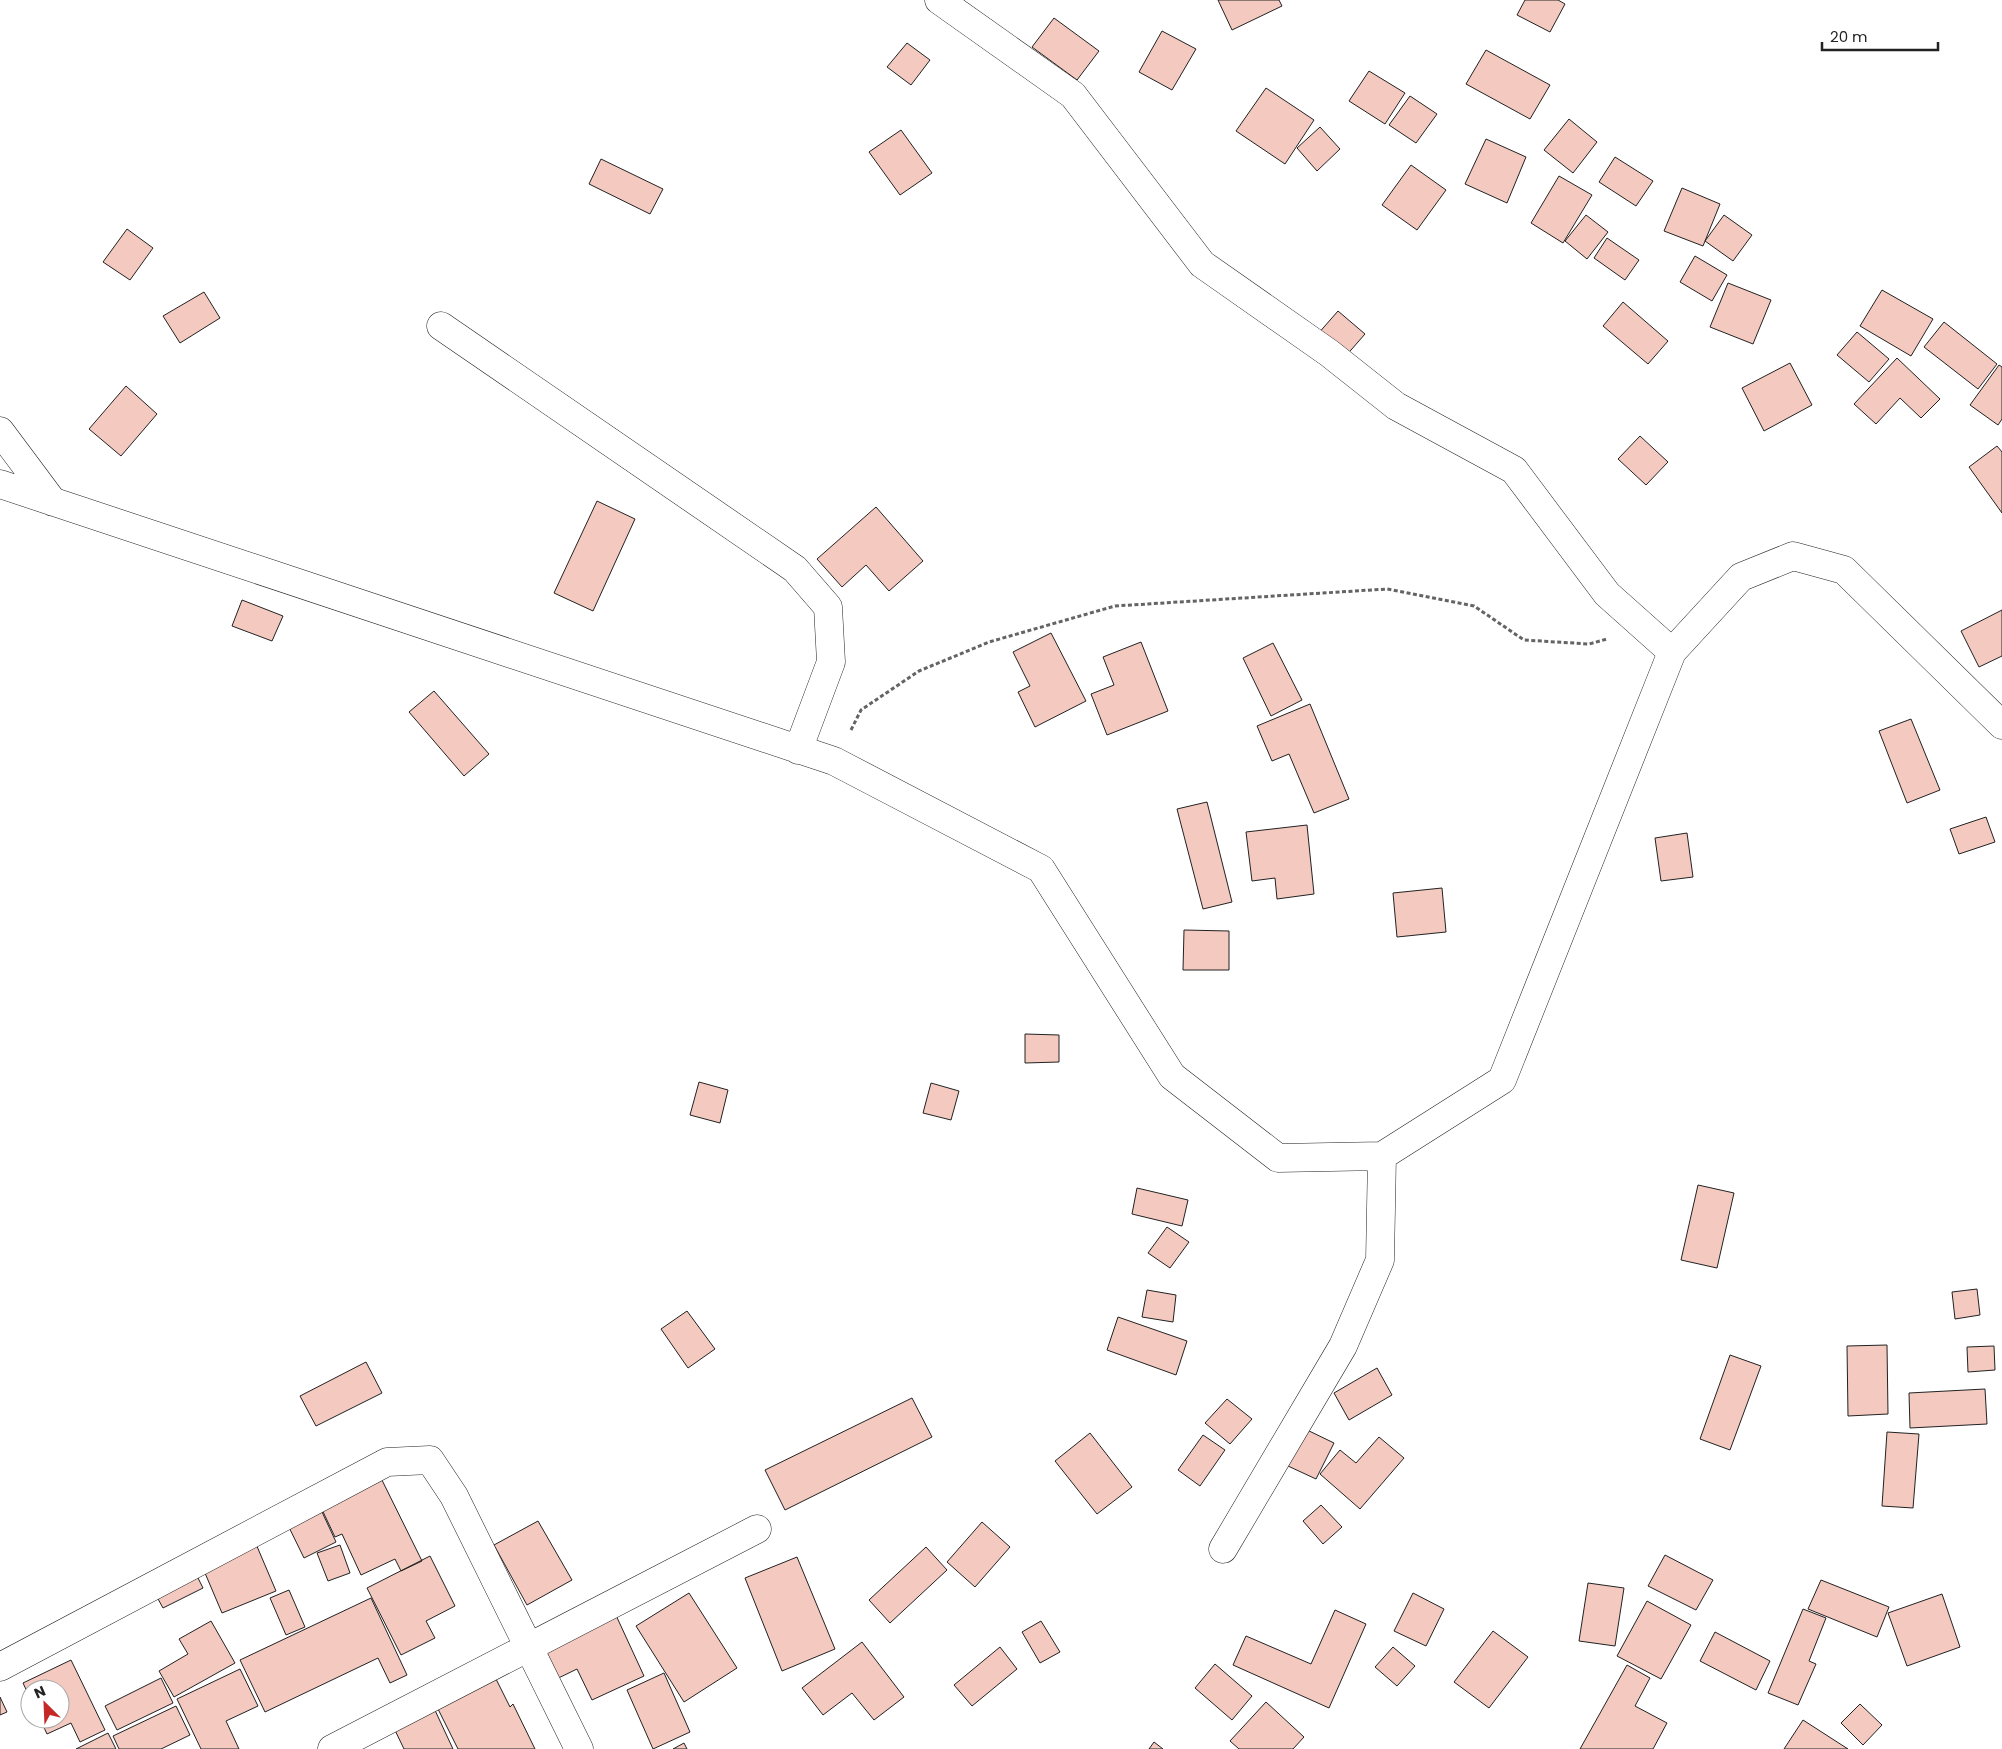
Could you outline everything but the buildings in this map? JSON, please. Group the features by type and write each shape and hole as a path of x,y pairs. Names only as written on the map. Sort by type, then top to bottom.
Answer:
{"street":[{"path":"939,0 1073,96 1202,264 1330,353 1396,406 1514,470 1606,594 1672,652"},
{"path":"440,326 795,570 828,607 831,662 798,750"},
{"path":"0,431 53,502"},
{"path":"0,484 834,761 1041,869 1172,1076 1278,1158 1382,1156 1502,1080 1672,652 1741,577 1792,556 1844,570 2002,725"},
{"path":"1222,1550 1342,1346 1380,1260 1382,1156"},
{"path":"0,1667 387,1462 430,1460 454,1496 579,1749"},
{"path":"332,1749 757,1529"}],"path":[{"path":"834,761 861,710 918,671 989,642 1115,606 1387,589 1474,606 1524,640 1589,644 1647,630"}]}
